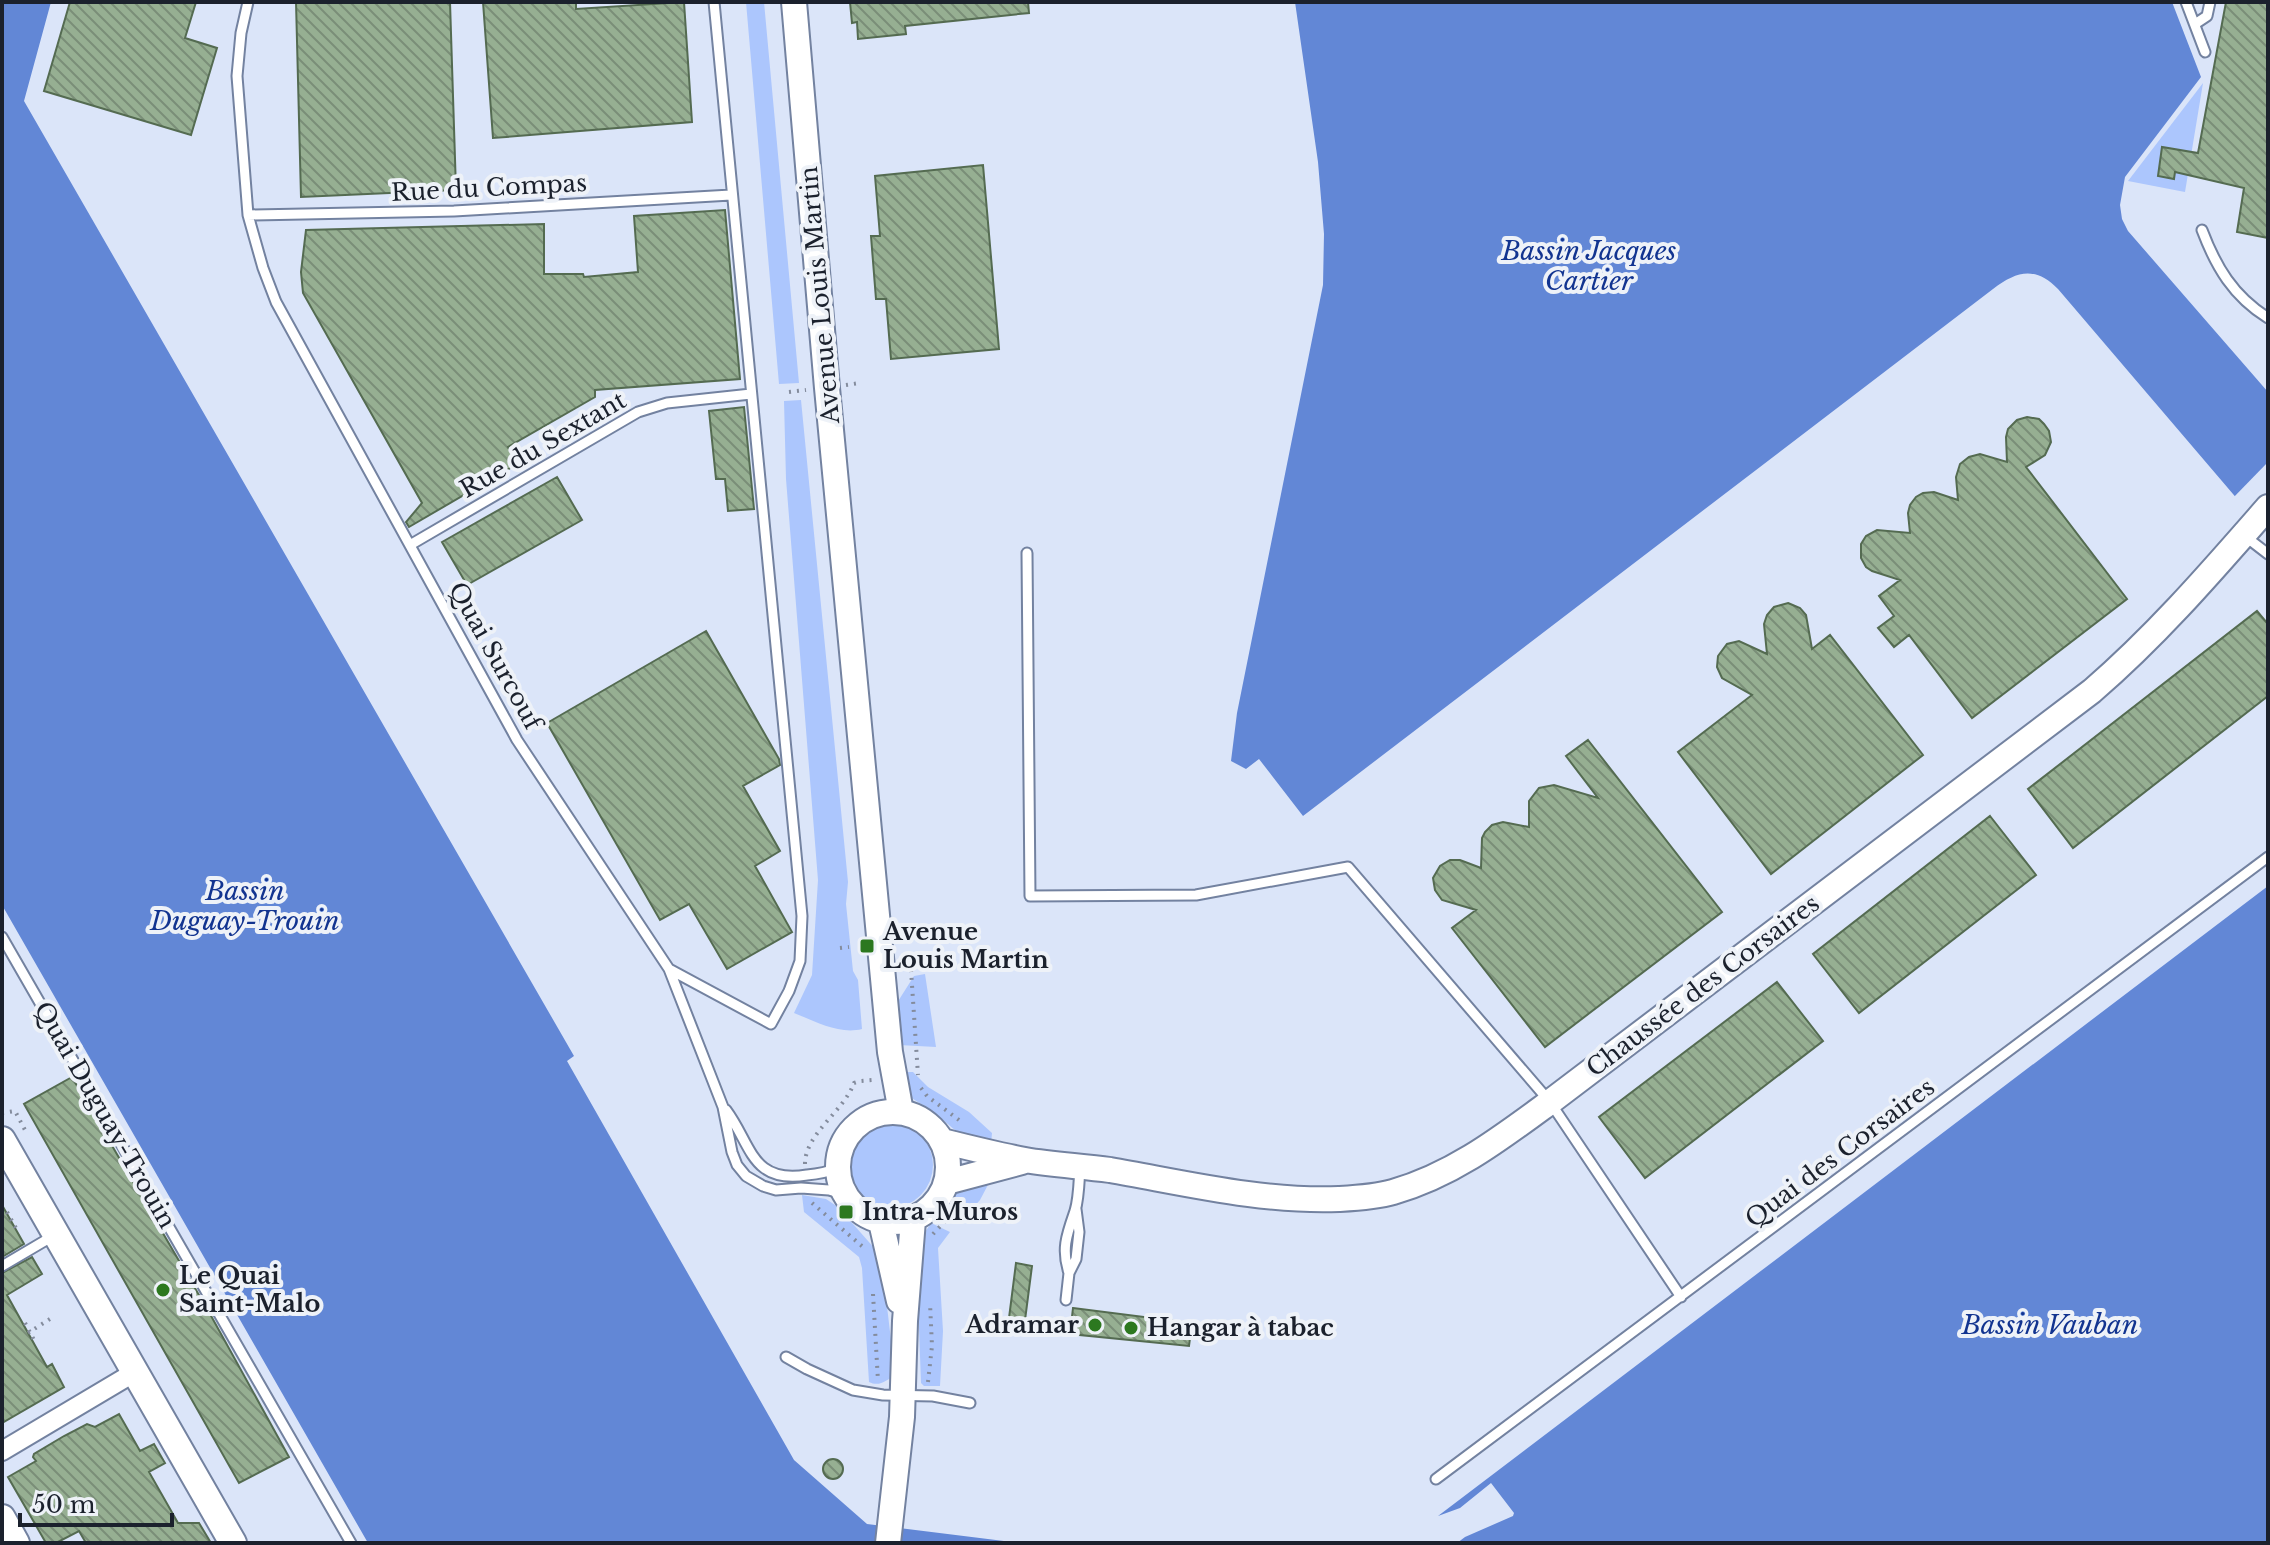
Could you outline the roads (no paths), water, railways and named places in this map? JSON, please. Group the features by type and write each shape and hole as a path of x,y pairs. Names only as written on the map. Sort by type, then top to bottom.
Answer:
{"main road":[{"path":"2,1140 233,1543"},
{"path":"2,1518 16,1543"}],"street":[{"name":"Avenue Louis Martin","path":"794,2 890,1052 901,1112"},
{"name":"Chaussée des Corsaires","path":"942,1141 1028,1160 1289,1198 1362,1198 1389,1194 1421,1183 1490,1146 2092,691 2165,623 2268,507"},
{"path":"901,1112 925,1122 942,1141 948,1154 949,1169 942,1195 933,1207 913,1220 897,1223 881,1222 850,1203 841,1186 838,1168 843,1144 851,1131 863,1121 877,1114 901,1112"},
{"name":"Chaussée des Corsaires","path":"947,1182 1028,1160"},
{"path":"888,1543 891,1518 891,1395 905,1321 913,1220"},
{"path":"881,1222 905,1321"},
{"path":"2,1451 135,1372"}],"lane":[{"name":"Quai Surcouf","path":"248,2 237,76 248,215 276,302 517,740 669,969 723,1107"},
{"path":"669,969 771,1024 789,991 800,961 802,916 714,2"},
{"path":"2186,2 2205,52"},
{"path":"2195,24 2207,16 2210,2"},
{"name":"Rue du Compas","path":"248,215 454,211 731,195"},
{"path":"2202,230 2224,278 2268,318"},
{"name":"Rue du Sextant","path":"410,545 638,412 667,403 751,394"},
{"path":"2244,534 2268,554"},
{"path":"1027,553 1030,896 1196,895 1348,867 1550,1102 1681,1297"},
{"name":"Quai des Corsaires","path":"1436,1479 2268,857"},
{"name":"Quai Duguay-Trouin","path":"2,937 351,1543"},
{"path":"723,1107 749,1151 764,1169 782,1176 806,1175 838,1168"},
{"path":"723,1107 732,1152 746,1176 776,1190 808,1188 839,1193 850,1203"},
{"path":"1066,1300 1079,1232 1076,1209 1080,1166"},
{"path":"2,1266 56,1234"},
{"path":"786,1357 853,1390 933,1396 970,1403"}],"water":[{"name":"Bassin Duguay-Trouin","path":"2,2 51,2 24,101 574,1056 567,1061 794,1460 867,1524 1021,1543 368,1543 2,905"},
{"name":"Bassin Jacques Cartier","path":"1295,2 2172,2 2201,77 2125,177 2120,205 2122,219 2128,231 2268,392 2268,535 2058,289 2034,274 2018,275 1993,289 1303,816 1259,759 1246,769 1231,761 1237,713 1323,285 1324,234 1318,162"},
{"name":"Bassin Vauban","path":"2268,886 2268,1543 1457,1543 1514,1513 1491,1483 1460,1508 1438,1516"}],"place":[{"name":"Avenue Louis Martin","path":"867,946"},
{"name":"Intra-Muros","path":"846,1212"},
{"name":"Le Quai Saint-Malo","path":"163,1290"},
{"name":"Adramar","path":"1095,1325"},
{"name":"Hangar à tabac","path":"1131,1328"}]}
